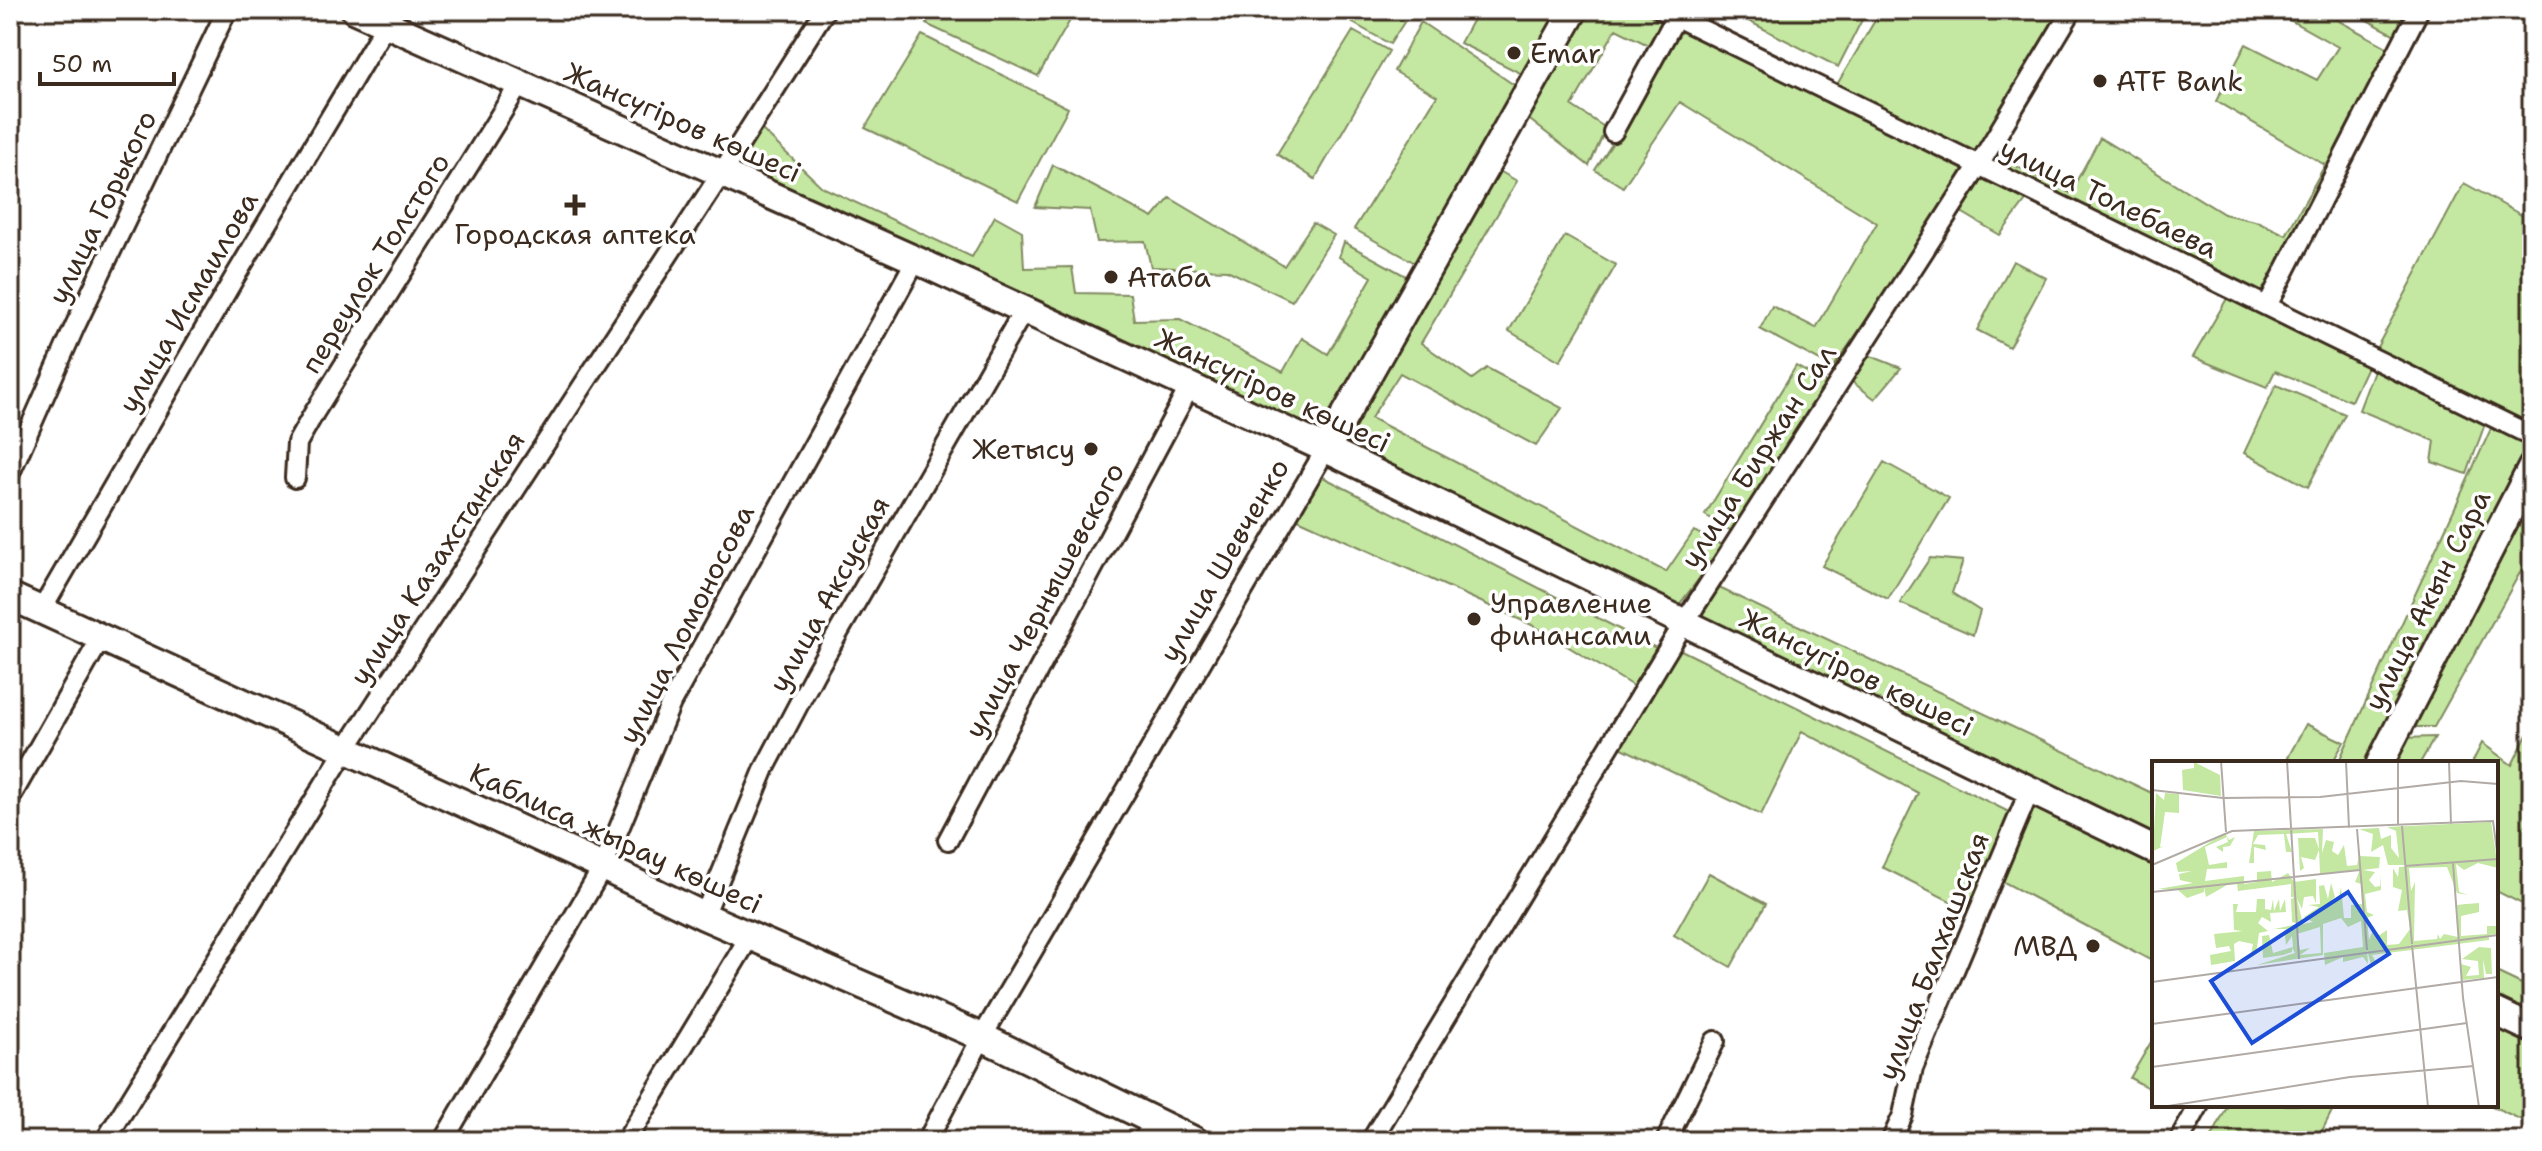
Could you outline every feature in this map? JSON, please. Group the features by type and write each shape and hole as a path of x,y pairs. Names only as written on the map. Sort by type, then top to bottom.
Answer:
{"main road":[{"name":"Жансүгіров көшесі","path":"355,10 916,260 1326,449 2152,849"},
{"name":"улица Шевченко","path":"1326,449 1574,10"},
{"name":"улица Акын Сара","path":"2381,761 2532,467"},
{"name":"Қаблиса жырау көшесі","path":"10,596 704,916 982,1037 1148,1131 1195,1141"},
{"path":"2498,1013 2532,1029"}],"street":[{"name":"улица Горького","path":"10,473 75,326 227,10"},
{"name":"улица Казахстанская","path":"105,1141 346,749 825,10"},
{"name":"улица Биржан Сал","path":"1371,1141 1684,623 1979,165 2072,10"},
{"path":"2267,306 2419,10"},
{"name":"улица Толебаева","path":"1669,13 2532,436"},
{"path":"1613,132 1669,13"},
{"name":"улица Исмаилова","path":"41,611 386,24"},
{"name":"переулок Толстого","path":"295,478 297,443 314,413 519,85"},
{"name":"улица Ломоносова","path":"443,1141 603,867 671,703 916,260"},
{"name":"улица Аксуская","path":"704,916 765,768 815,673 1024,310"},
{"name":"улица Чернышевского","path":"948,840 1190,386"},
{"name":"улица Шевченко","path":"927,1141 982,1037 1326,449"},
{"path":"10,798 101,638"},
{"name":"улица Балхашская","path":"1891,1141 1903,1115 1913,1068 2029,792"},
{"path":"626,1141 750,936"},
{"path":"1666,1141 1715,1041"},
{"path":"2179,1141 2198,1107"}],"green space":[{"path":"935,10 1076,10 1038,76 926,24"},
{"path":"1330,10 1404,10 1410,13 1390,44"},
{"path":"1478,10 1558,10 1524,75 1460,43"},
{"path":"1584,10 1637,10 1665,21 1648,45 1616,29 1572,106 1606,128 1589,166 1526,117"},
{"path":"1727,10 1862,10 1866,12 1838,67"},
{"path":"1866,10 2064,10 1974,156 1832,93 1877,17"},
{"path":"2272,10 2319,10 2394,51 2267,301 1988,166 1996,156 2070,193 2100,138 2224,214 2259,222 2286,235 2325,165 2216,101 2246,44 2317,80 2338,47"},
{"path":"2348,10 2410,10 2397,36"},
{"path":"1421,22 1523,91 1419,265 1354,229 1437,96 1394,71"},
{"path":"1679,26 1971,169 1833,368 1760,329 1772,306 1816,328 1877,223 1680,102 1623,187 1595,170 1631,115"},
{"path":"1353,31 1389,51 1315,179 1277,154"},
{"path":"922,35 1068,108 1018,201 865,128"},
{"path":"760,128 822,187 972,257 995,216 1022,231 1024,268 1072,267 1076,293 1130,294 1134,320 1180,319 1283,372 1302,338 1328,354 1372,277 1339,257 1344,242 1413,280 1319,439 731,170"},
{"path":"1053,165 1153,218 1170,198 1284,266 1313,223 1334,235 1292,301 1227,270 1151,267 1145,241 1097,242 1090,210 1035,207"},
{"path":"1494,168 1517,181 1421,343 1472,379 1487,368 1562,408 1536,446 1400,373 1371,418 1666,572 1694,531 1724,546 1675,610 1337,445"},
{"path":"1985,173 2028,198 2000,235 1958,210"},
{"path":"2464,183 2532,221 2532,429 2376,349"},
{"path":"1565,236 1616,265 1560,361 1509,331"},
{"path":"2013,261 2046,278 2009,347 1977,330"},
{"path":"2229,295 2370,360 2351,401 2275,371 2267,387 2193,357"},
{"path":"1866,354 1901,368 1875,399 1847,378"},
{"path":"2376,365 2487,418 2467,474 2432,462 2435,441 2359,410"},
{"path":"1796,366 1830,385 1733,532 1705,515"},
{"path":"2276,385 2345,414 2308,487 2244,453"},
{"path":"2494,422 2532,440 2532,451 2375,761 2339,761"},
{"path":"1884,462 1949,498 1888,599 1822,566"},
{"path":"1321,476 1656,648 1633,686 1534,626 1298,519"},
{"path":"2532,483 2532,551 2434,727 2407,727"},
{"path":"1930,558 1963,561 1952,593 1980,611 1973,635 1900,603"},
{"path":"1715,586 2152,793 2152,841 1694,622"},
{"path":"1671,645 2011,813 1970,911 1882,867 1918,793 1802,731 1761,815 1616,745"},
{"path":"2306,724 2344,742 2333,761 2286,761"},
{"path":"2532,725 2532,909 2498,892 2498,761 2473,761 2482,743 2512,765"},
{"path":"2435,737 2421,761 2389,761 2401,738"},
{"path":"2033,800 2152,857 2152,961 2000,880"},
{"path":"1709,873 1766,904 1731,967 1674,935"},
{"path":"2498,973 2532,989 2532,1021 2498,1005"},
{"path":"2498,1027 2532,1043 2532,1125 2494,1107 2498,1107"},
{"path":"2152,1040 2152,1090 2130,1078"},
{"path":"2227,1107 2333,1109 2317,1141 2210,1141"}],"place":[{"name":"Emar","path":"1514,53"},
{"name":"ATF Bank","path":"2100,81"},
{"name":"Городская аптека","path":"575,205"},
{"name":"Атаба","path":"1111,277"},
{"name":"Жетысу","path":"1091,449"},
{"name":"Управление финансами","path":"1474,619"},
{"name":"МВД","path":"2093,946"}]}
